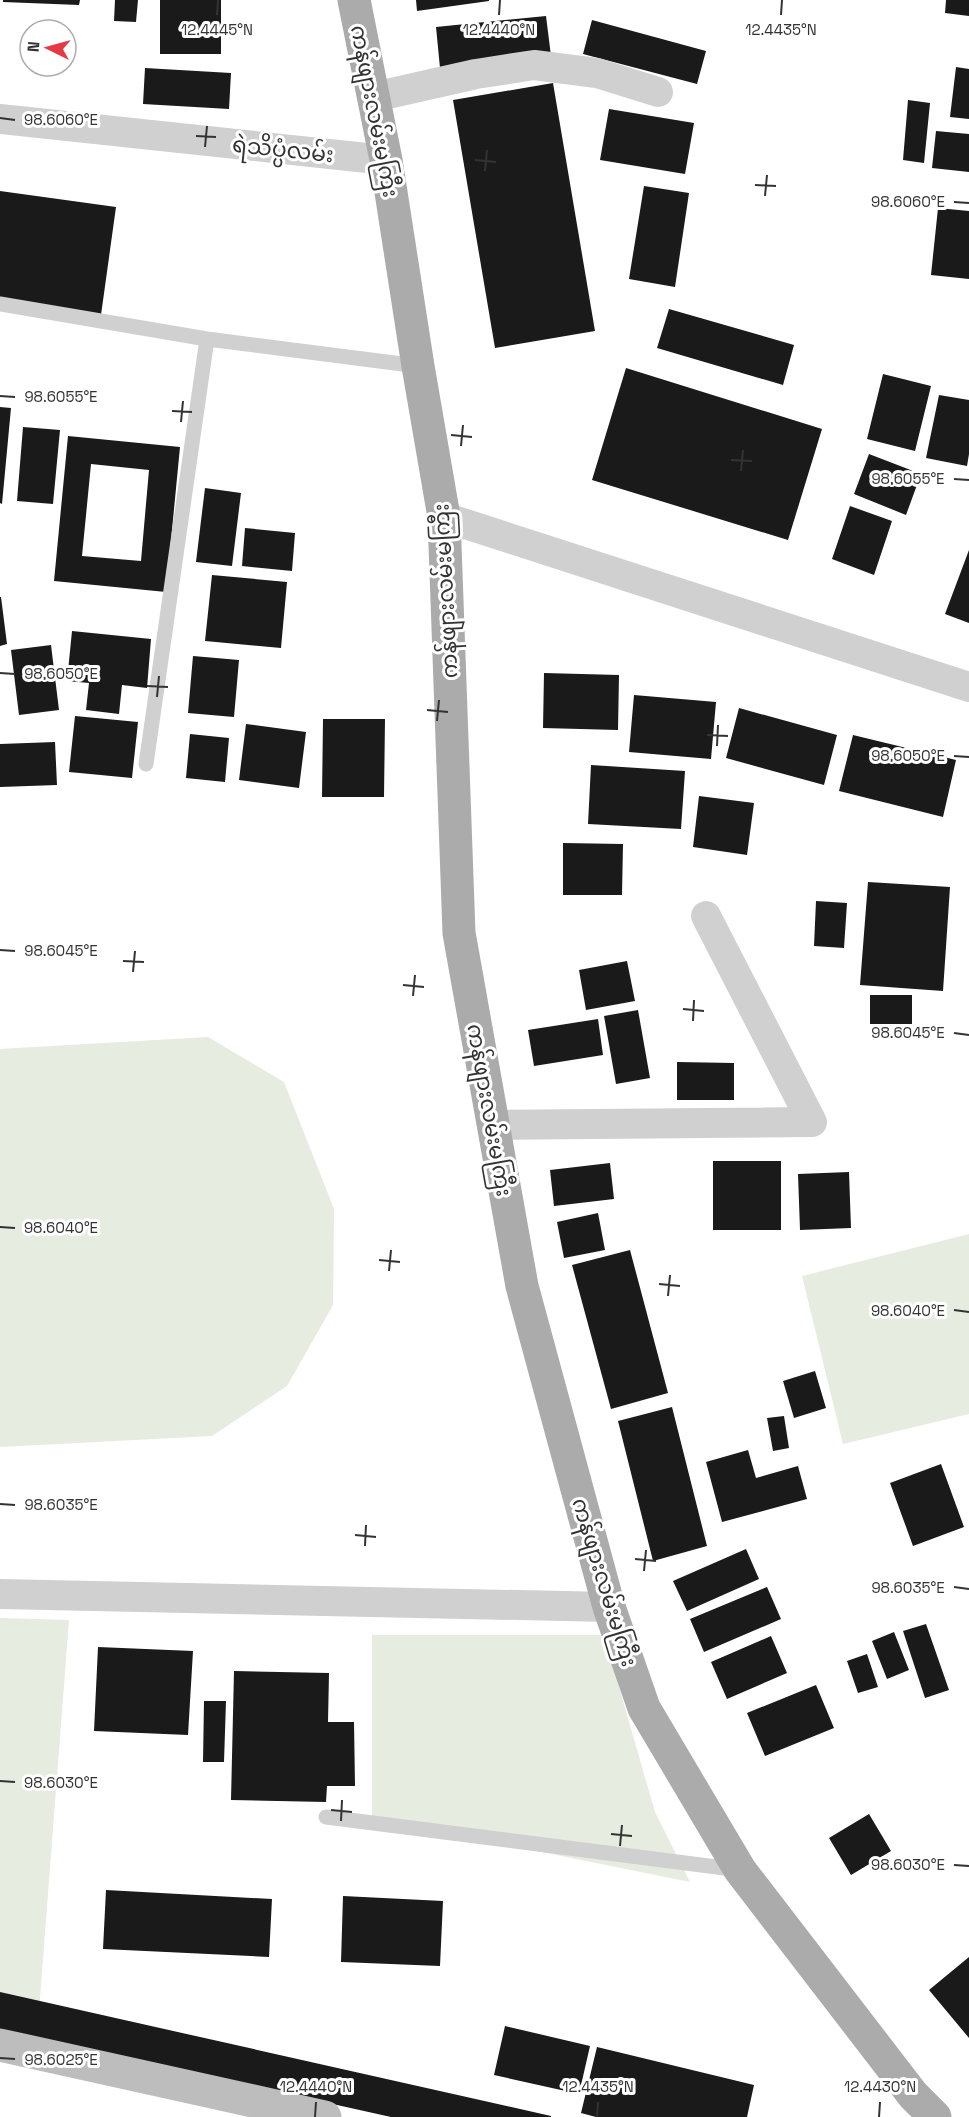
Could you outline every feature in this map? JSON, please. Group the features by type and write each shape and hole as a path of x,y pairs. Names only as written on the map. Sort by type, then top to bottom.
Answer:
{"main road":[{"name":"ကန်ဖျားလမ်းမကြီး","path":"354,0 386,160 444,517 459,933 522,1286 609,1606 644,1708 740,1870 920,2110"},
{"path":"0,2045 325,2117"}],"street":[{"path":"374,97 476,74 534,65 597,73 658,92"},
{"name":"ရဲသိပ္ပံလမ်း","path":"0,119 386,160"},
{"path":"444,517 969,687"},
{"path":"493,1125 812,1122 706,916"},
{"path":"0,1594 609,1606"}],"lane":[{"path":"0,304 207,339 418,366"},
{"path":"146,764 207,339"},
{"path":"326,1817 552,1844 740,1870"}],"shaded area":[{"path":"208,1037 284,1082 334,1209 333,1305 287,1386 212,1436 0,1447 0,1049"},
{"path":"969,1234 969,1414 843,1444 802,1276"},
{"path":"0,1618 69,1620 39,2011 0,2003"},
{"path":"372,1635 604,1635 655,1812 690,1882 372,1818"}],"building":[{"path":"3,0 80,0 79,5 3,2"},
{"path":"115,0 138,0 136,22 114,21"},
{"path":"160,0 221,0 221,54 160,54"},
{"path":"416,0 489,0 489,1 417,11"},
{"path":"946,0 969,0 969,16 945,13"},
{"path":"546,16 551,56 440,68 436,27"},
{"path":"592,20 706,51 697,84 583,54"},
{"path":"956,67 969,69 969,119 950,117"},
{"path":"145,68 231,73 229,109 143,104"},
{"path":"553,83 595,331 495,348 453,100"},
{"path":"908,100 930,103 924,163 903,160"},
{"path":"609,109 694,123 685,174 600,160"},
{"path":"936,131 969,134 969,172 932,168"},
{"path":"644,186 689,193 675,287 629,279"},
{"path":"0,191 116,207 101,315 0,301"},
{"path":"938,208 969,211 969,279 931,275"},
{"path":"669,309 794,345 783,385 657,348"},
{"path":"626,368 822,429 788,540 592,480"},
{"path":"883,374 931,386 915,451 867,439"},
{"path":"939,395 969,400 967,466 926,458"},
{"path":"0,407 11,408 2,504 0,503"},
{"path":"23,427 60,430 53,504 17,501"},
{"path":"68,436 180,447 166,592 54,581","holes":["91,464 149,470 141,561 82,556"]},
{"path":"869,454 921,474 906,515 854,494"},
{"path":"205,488 241,493 232,566 196,562"},
{"path":"850,506 892,521 874,575 832,559"},
{"path":"245,528 295,533 292,571 242,566"},
{"path":"969,550 969,623 945,614"},
{"path":"212,575 287,582 281,648 205,641"},
{"path":"0,597 7,644 0,646"},
{"path":"72,631 151,639 147,688 122,685 119,714 86,710 89,683 67,681"},
{"path":"51,645 59,710 19,715 11,650"},
{"path":"193,656 239,660 234,717 188,713"},
{"path":"544,673 619,675 618,730 543,728"},
{"path":"634,695 716,702 711,759 629,752"},
{"path":"739,708 837,735 824,785 726,758"},
{"path":"75,716 138,722 132,778 69,772"},
{"path":"323,719 385,719 384,797 322,797"},
{"path":"246,724 306,732 299,788 239,780"},
{"path":"190,734 229,738 225,782 186,778"},
{"path":"853,735 956,760 943,817 839,791"},
{"path":"55,742 57,785 0,787 0,744"},
{"path":"591,765 685,771 681,829 588,824"},
{"path":"699,796 754,803 747,855 693,847"},
{"path":"563,843 623,844 622,895 563,895"},
{"path":"868,882 950,887 943,991 860,985"},
{"path":"816,901 847,903 844,948 814,946"},
{"path":"627,961 635,1001 586,1010 579,970"},
{"path":"870,995 912,995 912,1024 870,1024"},
{"path":"638,1010 650,1078 616,1084 604,1016"},
{"path":"598,1019 603,1055 534,1066 528,1030"},
{"path":"677,1062 734,1063 734,1100 677,1100"},
{"path":"713,1161 781,1161 781,1230 713,1230"},
{"path":"610,1163 614,1199 554,1206 550,1170"},
{"path":"849,1172 851,1228 800,1230 798,1174"},
{"path":"598,1213 605,1250 564,1258 557,1222"},
{"path":"630,1250 668,1393 611,1409 572,1265"},
{"path":"815,1371 826,1408 794,1418 783,1381"},
{"path":"672,1407 707,1546 653,1561 618,1421"},
{"path":"784,1416 789,1448 773,1451 767,1418"},
{"path":"748,1450 756,1478 798,1466 807,1499 722,1522 706,1462"},
{"path":"941,1464 964,1527 913,1546 890,1483"},
{"path":"746,1549 759,1579 687,1611 673,1581"},
{"path":"767,1587 781,1619 704,1652 690,1619"},
{"path":"926,1624 949,1690 925,1698 903,1631"},
{"path":"894,1632 909,1670 887,1679 872,1641"},
{"path":"771,1636 787,1673 727,1699 711,1662"},
{"path":"98,1647 193,1651 188,1735 94,1731"},
{"path":"867,1654 878,1687 858,1693 847,1661"},
{"path":"234,1671 329,1673 328,1722 354,1722 355,1786 327,1786 326,1802 231,1800"},
{"path":"816,1685 834,1728 765,1756 747,1713"},
{"path":"204,1701 226,1701 224,1762 203,1762"},
{"path":"869,1814 891,1851 851,1875 829,1838"},
{"path":"106,1890 272,1899 269,1957 103,1949"},
{"path":"343,1896 443,1901 440,1966 341,1962"},
{"path":"969,1957 969,2038 929,1990"},
{"path":"0,1992 551,2117 391,2117 0,2030"},
{"path":"505,2026 590,2046 579,2094 494,2075"},
{"path":"597,2047 754,2085 747,2117 596,2117 581,2113"}]}
